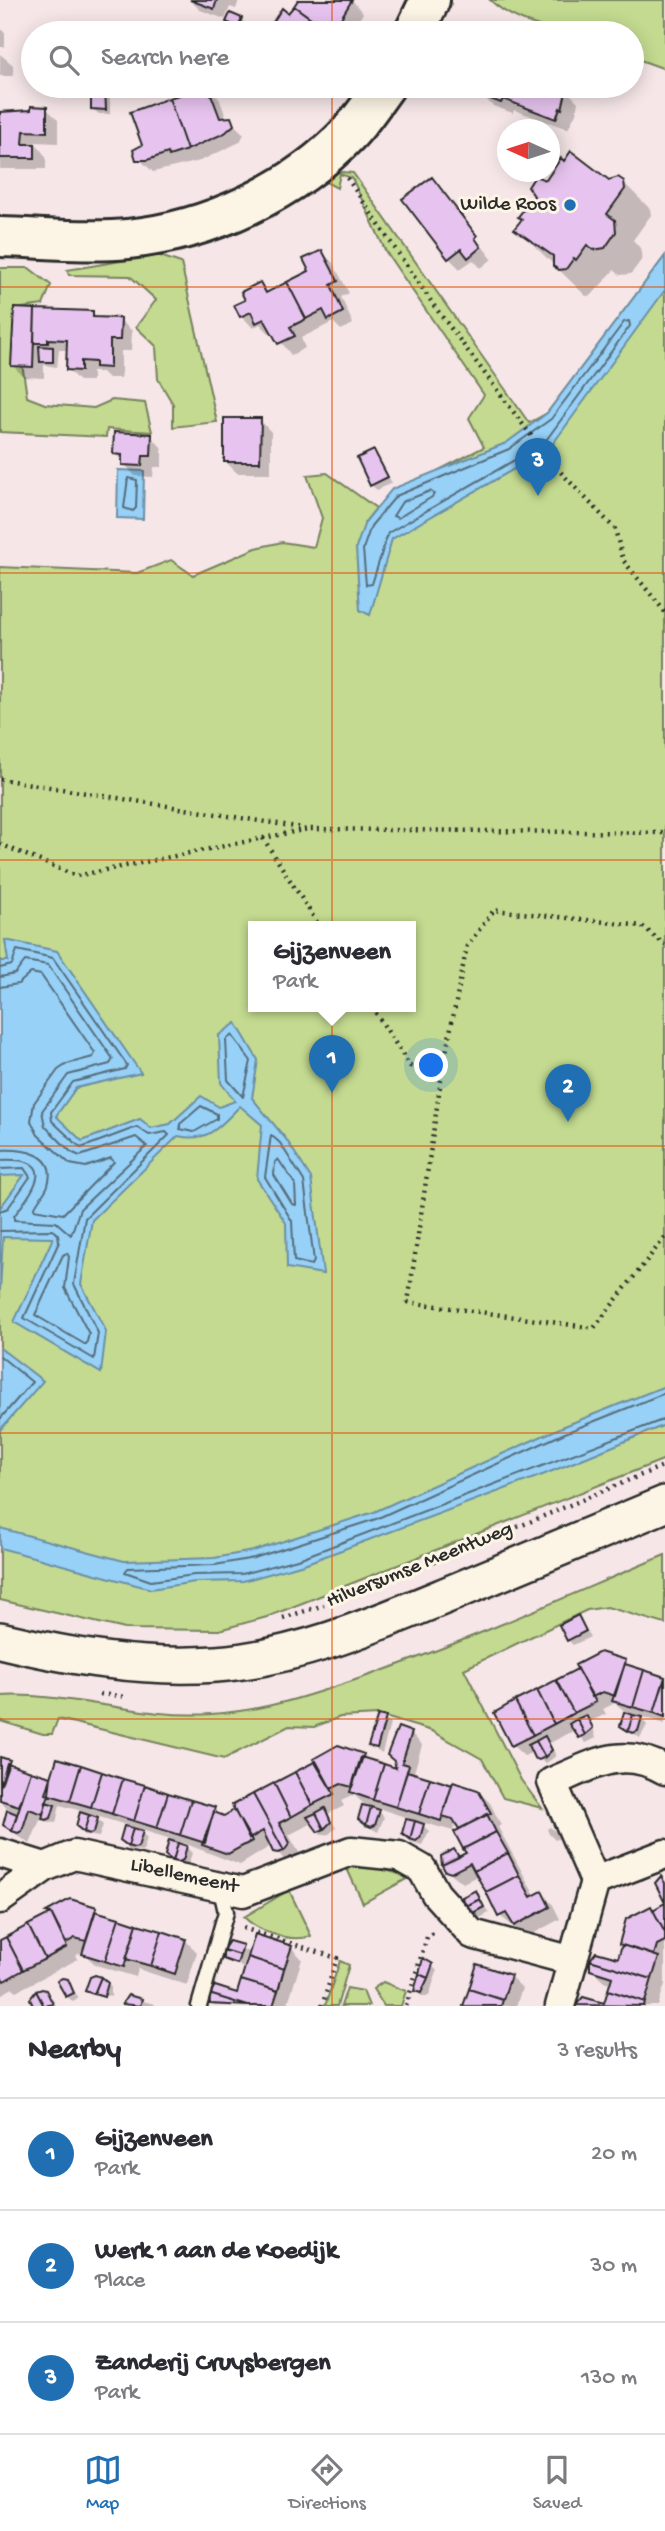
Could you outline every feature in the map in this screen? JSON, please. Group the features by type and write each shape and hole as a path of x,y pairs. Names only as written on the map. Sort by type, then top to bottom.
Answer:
{"main road":[{"path":"420,21 430,0"},
{"path":"0,237 126,239 181,232 234,211 285,183 329,152 350,132 377,98"}],"street":[{"name":"Hilversumse Meentweg","path":"0,1640 101,1661 148,1665 217,1664 271,1656 369,1627 665,1504"},
{"path":"560,2006 595,1881 552,1782 616,1756 654,1763 665,1770"},
{"name":"Libellemeent","path":"0,1899 45,1867 74,1855 137,1867 221,1890 243,1892 351,1851 399,1856 422,1869 436,1894 472,1934 573,1961"},
{"path":"0,1853 45,1867"},
{"path":"595,1881 665,1854"}],"lane":[{"path":"199,2006 226,1912 221,1890"}],"path":[{"path":"329,152 435,307 551,462 615,528 623,560 665,612"},
{"path":"0,779 308,829 665,833"},
{"path":"0,844 76,876 308,829"},
{"path":"263,838 316,921"},
{"path":"665,945 642,926 494,910 467,946 442,1073 408,1302 594,1328 665,1237"},
{"path":"375,1012 410,1066 442,1073"},
{"name":"Hilversumse Meentweg","path":"388,1582 665,1465"},
{"name":"Hilversumse Meentweg","path":"272,1621 338,1601"},
{"path":"406,2006 428,1937 456,1916"},
{"path":"223,1921 337,1958 322,2006"}],"green space":[{"path":"490,0 665,0 665,69 644,61 644,21 524,21"},
{"path":"330,171 353,173 529,423 547,413 665,256 665,1459 267,1617 219,1630 125,1629 0,1600 0,567 137,573 171,560 193,575 256,548 282,542 314,547 322,518 307,475 327,473 376,508 365,522 383,520 437,471 484,447 469,418 484,395 386,252 352,178 340,174 337,188 324,181"},
{"path":"157,255 181,263 217,422 173,427 173,404 158,379 156,346 136,327 156,300 130,276 69,275 67,270"},
{"path":"0,268 29,268 51,285 43,305 14,309 27,397 45,404 94,408 112,400 145,403 152,432 107,429 106,437 0,432"},
{"path":"665,1555 665,1624 607,1607 587,1610 464,1669 521,1780 542,1808 503,1798 482,1759 432,1731 378,1715 340,1717 314,1727 289,1726 224,1759 58,1719 52,1734 43,1734 0,1721 0,1696 53,1698 158,1713 184,1714 232,1712 272,1705 331,1688 407,1661"},
{"path":"342,1858 410,1877 363,1903"},
{"path":"289,1890 311,1936 294,1938 275,1935 244,1917"},
{"path":"340,1961 349,1965 337,2006 325,2006"},
{"path":"383,1982 406,1991 401,2006 384,2006 373,1989"},
{"path":"347,1988 363,1991 369,2006 341,2006"}],"water":[{"path":"665,256 665,290 549,449 392,539 370,615 360,610 356,548 365,522 392,489 506,443 547,413"},
{"path":"118,470 144,471 143,519 117,518"},
{"path":"5,940 57,951 141,1073 76,1088 56,1116 82,1141 140,1119 151,1128 170,1124 201,1096 219,1107 235,1101 221,1083 219,1035 236,1023 258,1060 252,1098 286,1139 311,1178 323,1274 287,1268 286,1223 257,1179 262,1125 240,1106 220,1126 206,1135 189,1138 178,1136 92,1220 81,1284 106,1331 101,1373 14,1322 53,1238 3,1237 0,1291 0,1208 24,1175 0,1176 0,961 8,961"},
{"path":"0,1348 43,1381 0,1430"},
{"path":"665,1386 665,1425 545,1474 304,1564 243,1581 195,1582 151,1589 0,1548 0,1528 124,1561 214,1558 253,1551 374,1512 562,1427"}],"building":[{"path":"190,0 217,0 214,9"},
{"path":"298,0 352,0 339,21 315,21 294,6"},
{"path":"294,6 315,21 274,21 282,8 288,13"},
{"path":"230,13 242,18 241,21 226,21"},
{"path":"91,98 106,98 106,110 91,109"},
{"path":"169,98 212,98 220,118 231,117 234,125 225,133 187,150"},
{"path":"169,98 187,150 169,156 168,153 147,160 136,160 133,150 142,145 130,112"},
{"path":"488,98 565,98 556,119 503,99 501,103"},
{"path":"31,106 47,107 47,132 24,131 23,144 35,144 35,158 0,158 0,112 31,110"},
{"name":"Wilde Roos","path":"571,151 609,180 618,177 624,181 625,189 607,214 615,220 616,232 605,248 593,250 587,245 566,269 559,270 553,266 553,256 514,229 522,219 518,217 534,196 528,187 531,182 560,182 560,159 564,161"},
{"path":"432,177 477,236 475,238 481,247 468,258 461,249 448,259 402,199"},
{"path":"322,250 338,281 331,285 343,312 328,320 323,310 306,319 287,282 309,271 303,259"},
{"path":"260,282 266,293 287,282 306,319 290,327 295,336 278,344 264,319 256,323 251,312 240,317 234,305 245,300 241,292"},
{"path":"14,308 35,309 33,367 11,366"},
{"path":"35,309 93,311 93,317 121,318 120,340 110,340 110,368 95,367 95,362 81,361 81,371 66,370 67,340 48,339 48,343 34,343"},
{"path":"39,346 53,347 53,362 40,362"},
{"path":"224,418 261,418 260,462 224,462"},
{"path":"114,432 152,434 151,456 143,456 142,466 122,465 122,455 113,454"},
{"path":"374,450 388,477 370,486 357,458"},
{"path":"578,1615 586,1631 567,1641 559,1625"},
{"path":"600,1652 626,1660 615,1696 603,1692 592,1697 575,1665"},
{"path":"625,1664 644,1670 633,1707 612,1701"},
{"path":"577,1669 596,1702 574,1713 556,1680"},
{"path":"644,1670 665,1677 654,1713 633,1707"},
{"path":"665,1677 665,1717 654,1713"},
{"path":"556,1680 574,1713 554,1724 537,1690"},
{"path":"537,1690 554,1724 533,1735 515,1701"},
{"path":"515,1701 533,1735 511,1746 494,1713"},
{"path":"624,1712 633,1715 628,1731 620,1726"},
{"path":"378,1715 386,1717 377,1748 368,1746"},
{"path":"586,1715 593,1728 585,1735 577,1719"},
{"path":"633,1715 642,1717 638,1731 633,1733 628,1731"},
{"path":"577,1719 585,1735 579,1738 569,1724"},
{"path":"398,1727 412,1732 402,1763 409,1765 396,1807 373,1800 384,1764 396,1768 394,1761 387,1755"},
{"path":"545,1736 552,1750 545,1757 536,1741"},
{"path":"536,1741 545,1757 539,1760 534,1758 528,1745"},
{"path":"338,1745 364,1754 352,1787 341,1784 331,1789 313,1759"},
{"path":"0,1757 10,1760 0,1787"},
{"path":"361,1757 384,1764 373,1800 350,1792"},
{"path":"57,1758 81,1765 70,1801 46,1794"},
{"path":"316,1761 334,1794 312,1805 295,1772"},
{"path":"7,1763 31,1771 19,1806 0,1800 0,1787"},
{"path":"81,1765 102,1772 91,1807 70,1801"},
{"path":"31,1771 51,1777 49,1794 43,1814 29,1809 22,1831 18,1833 12,1831"},
{"path":"407,1771 430,1778 419,1814 396,1807"},
{"path":"102,1772 123,1779 112,1814 91,1807"},
{"path":"295,1772 312,1805 291,1817 274,1783"},
{"path":"430,1778 452,1785 441,1821 419,1814"},
{"path":"123,1779 145,1785 134,1821 112,1814"},
{"path":"453,1782 478,1790 491,1813 459,1829 453,1819 442,1816"},
{"path":"274,1783 291,1817 279,1823 290,1843 284,1851 253,1794"},
{"path":"145,1785 168,1793 157,1828 134,1821"},
{"path":"168,1793 191,1800 180,1835 157,1828"},
{"path":"253,1794 284,1851 273,1852 263,1831 249,1839 232,1805"},
{"path":"191,1800 215,1807 205,1843 180,1835"},
{"path":"46,1802 55,1805 51,1818 47,1820 42,1819"},
{"path":"362,1805 371,1807 366,1825 358,1819"},
{"path":"371,1807 380,1810 375,1825 371,1827 366,1825"},
{"path":"325,1808 331,1822 324,1829 316,1813"},
{"path":"7,1810 17,1814 12,1831 3,1825"},
{"path":"234,1810 252,1841 228,1854 202,1845 214,1812 224,1816"},
{"path":"80,1812 89,1815 84,1832 76,1826"},
{"path":"316,1813 324,1829 318,1832 307,1817"},
{"path":"487,1814 496,1832 463,1849 454,1832"},
{"path":"89,1815 98,1818 94,1832 90,1834 84,1832"},
{"path":"406,1819 415,1821 410,1839 402,1833"},
{"path":"415,1821 424,1824 420,1838 416,1841 410,1839"},
{"path":"124,1826 133,1828 128,1846 120,1840"},
{"path":"133,1828 143,1831 138,1847 134,1848 128,1846"},
{"path":"496,1832 508,1853 474,1871 470,1863 451,1873 445,1871 442,1865 466,1853 463,1849"},
{"path":"169,1840 178,1843 173,1861 165,1855"},
{"path":"178,1843 187,1846 183,1860 179,1862 173,1861"},
{"path":"454,1849 459,1857 442,1865 441,1856"},
{"path":"508,1853 519,1875 486,1892 474,1871"},
{"path":"519,1875 531,1897 542,1891 550,1907 514,1926 506,1913 498,1917 486,1892"},
{"path":"661,1876 665,1883 665,1903 655,1883"},
{"path":"476,1890 480,1899 464,1907 462,1897"},
{"path":"70,1899 97,1907 86,1941 75,1938 66,1943 51,1913 46,1912"},
{"path":"480,1899 484,1907 471,1914 464,1907"},
{"path":"665,1903 665,1933 653,1910"},
{"path":"651,1906 665,1933 665,1941 657,1945 654,1955 619,1944 626,1919"},
{"path":"95,1911 119,1918 105,1961 82,1954"},
{"path":"51,1913 67,1947 45,1959 28,1925"},
{"path":"119,1918 137,1924 124,1967 105,1961"},
{"path":"137,1924 162,1931 151,1966 126,1959"},
{"path":"28,1925 45,1959 23,1970 6,1937"},
{"path":"162,1931 186,1939 175,1974 151,1966"},
{"path":"255,1934 292,1946 284,1969 248,1957"},
{"path":"6,1937 23,1970 4,1981 0,1975 0,1940"},
{"path":"229,1941 243,1945 240,1955 223,1950"},
{"path":"622,1945 659,1957 652,1979 590,1960 596,1952 618,1958"},
{"path":"223,1950 240,1955 237,1964 223,1959"},
{"path":"248,1957 284,1969 278,1991 241,1980"},
{"path":"423,1958 433,1964 428,1978 419,1974"},
{"path":"590,1960 652,1979 645,2002 608,1990 612,1977 590,1970"},
{"path":"477,1964 511,1975 503,2000 469,1989"},
{"path":"419,1974 428,1978 421,1993 414,1991"},
{"path":"90,1977 101,1977 94,1994 85,1991"},
{"path":"101,1977 108,1983 104,1997 94,1994"},
{"path":"68,1979 74,1993 66,1997 57,1981"},
{"path":"241,1980 278,1991 273,2006 248,2006 209,1994 215,1986 237,1993"},
{"path":"469,1989 503,2000 501,2006 463,2006"},
{"path":"46,1990 53,2004 44,2006 36,1991"},
{"path":"608,1990 645,2002 644,2006 576,2005 583,1997 604,2003"},
{"path":"36,1991 44,2006 33,2006 30,1999"},
{"path":"209,1994 248,2006 210,2004"},
{"path":"128,1995 142,1999 140,2006 122,2004"}],"place":[{"name":"Wilde Roos","path":"570,205"},
{"name":"Zanderij Cruysbergen","path":"538,496"},
{"name":"Gijzenveen","path":"332,1093"},
{"name":"Werk 1 aan de Koedijk","path":"568,1122"}]}
